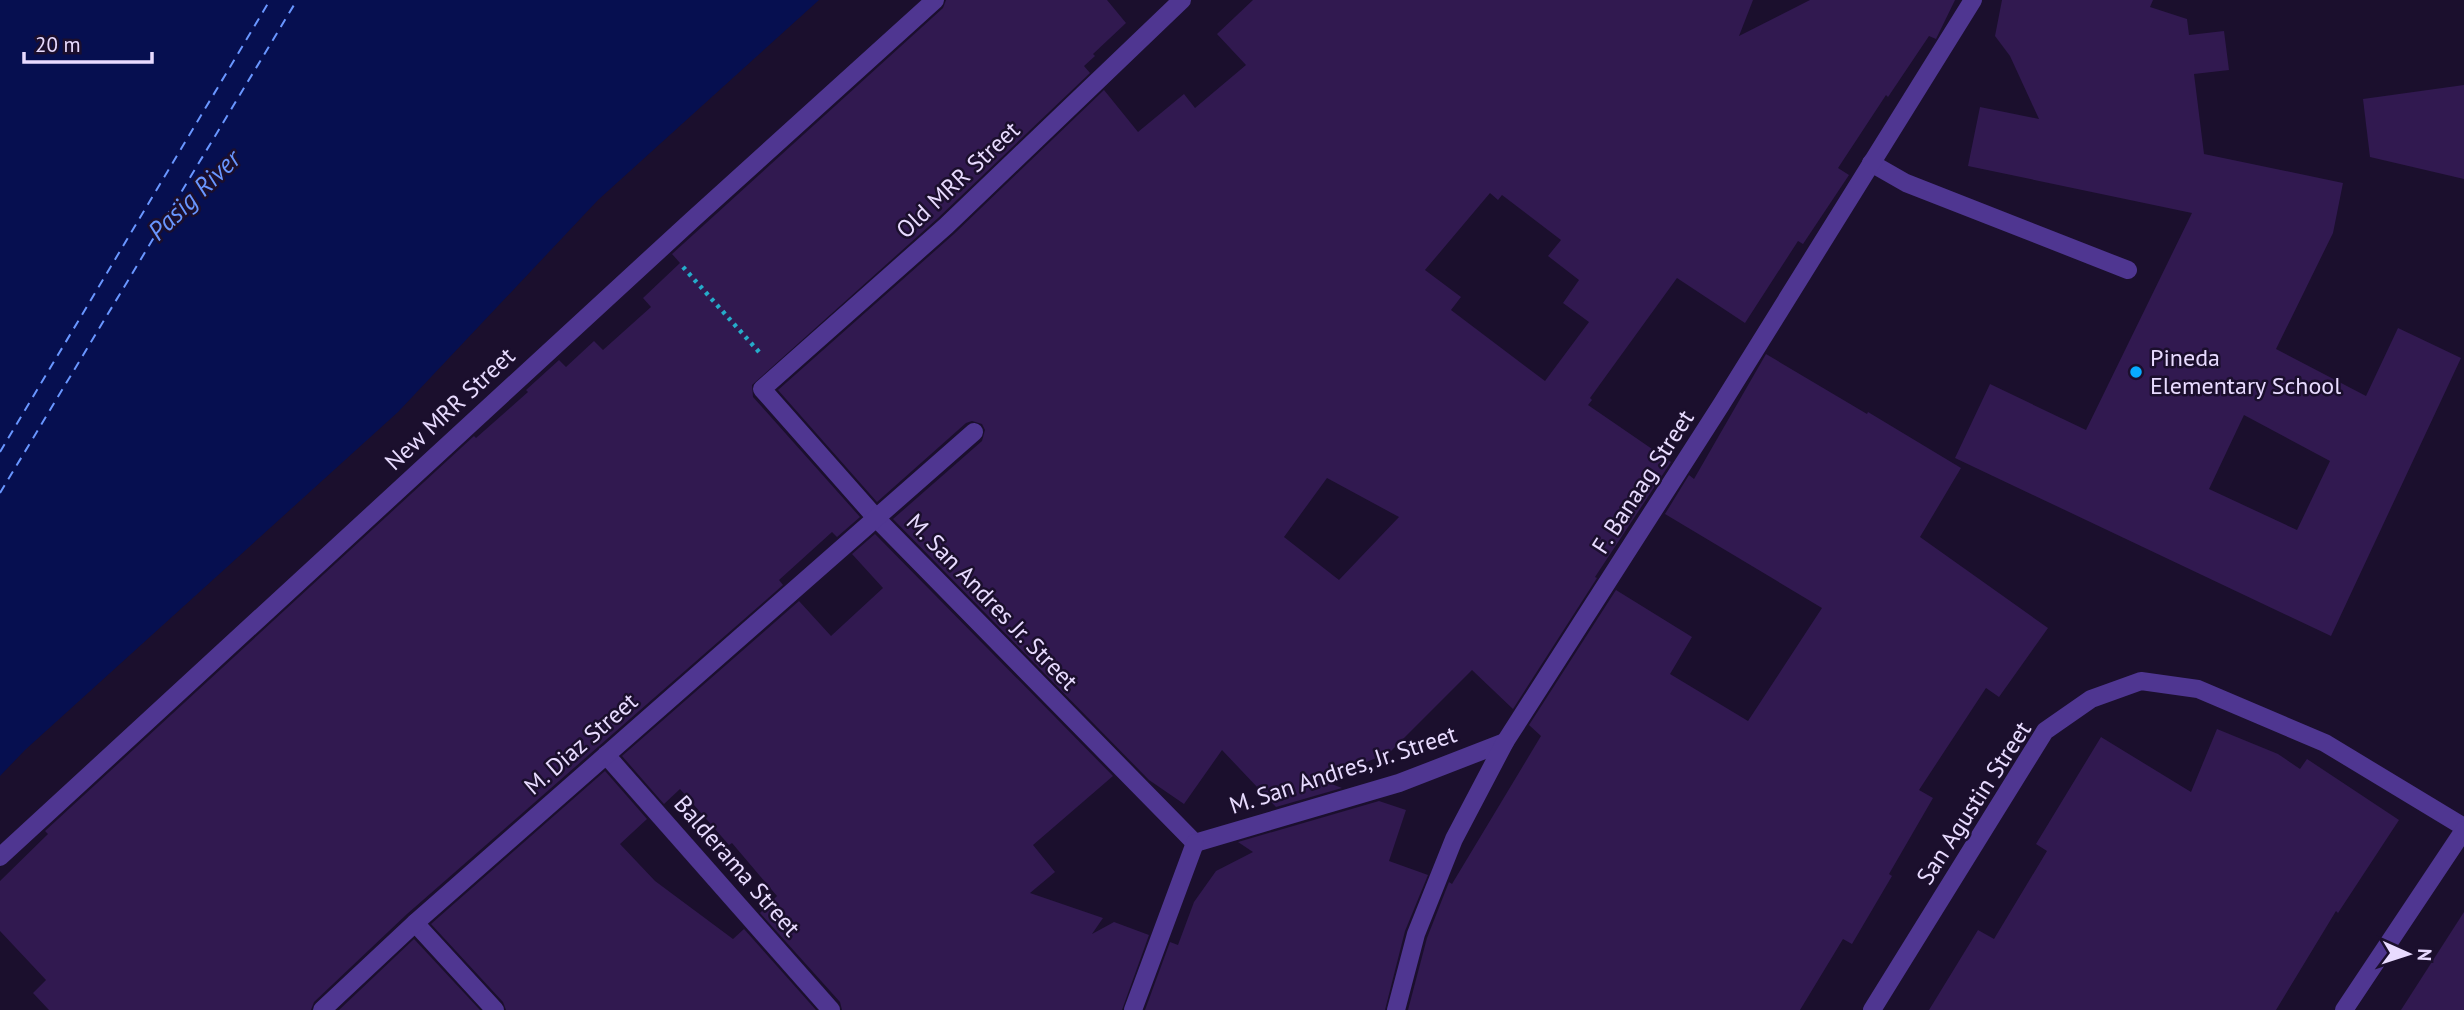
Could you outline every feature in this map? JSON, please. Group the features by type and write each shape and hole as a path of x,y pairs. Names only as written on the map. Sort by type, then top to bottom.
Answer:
{"street":[{"name":"New MRR Street","path":"0,857 935,0"},
{"name":"Old MRR Street","path":"762,390 946,226 1182,0"},
{"name":"F. Banaag Street","path":"1396,1010 1416,934 1454,839 1505,742 1721,405 1973,0"},
{"path":"1871,163 1906,183 2128,270"},
{"name":"M. San Andres Jr. Street","path":"762,390 877,519 1195,842"},
{"name":"M. Diaz Street","path":"322,1010 415,923 974,432"},
{"name":"San Agustin Street","path":"1872,1010 2045,731 2091,699 2141,681 2199,688 2325,743 2464,829"},
{"name":"M. San Andres, Jr. Street","path":"1195,842 1399,783 1505,742"},
{"name":"Balderama Street","path":"606,755 831,1010"},
{"path":"2344,1010 2464,829"},
{"path":"1133,1010 1195,842"},
{"path":"415,923 495,1010"}],"path":[{"path":"664,246 779,375"}],"water":[{"name":"Pasig River","path":"0,0 819,0 598,200 398,412 25,750 0,776"}],"building":[{"path":"946,0 1107,0 1126,23 1084,66 1090,73 938,218 752,385 753,397 860,517 837,537 832,532 779,580 783,585 407,914 314,1002 311,1010 49,1010 33,993 46,980 0,931 0,881 48,834 45,831 474,436 476,438 528,392 526,390 559,360 566,367 594,341 603,350 651,307 643,298 680,263 672,254 943,8"},
{"path":"1253,0 1753,0 1739,36 1810,0 1955,0 1936,39 1929,36 1838,168 1849,175 1803,244 1798,241 1745,323 1677,278 1590,398 1592,400 1588,405 1671,462 1513,709 1472,670 1389,753 1321,780 1342,788 1276,807 1222,750 1184,804 1149,780 893,519 982,441 985,430 982,424 972,421 966,423 877,502 778,390 954,234 1104,90 1138,132 1184,94 1195,108 1246,65 1217,34","holes":["1490,193 1498,200 1502,195 1561,240 1548,256 1579,280 1563,303 1589,322 1545,381 1451,310 1461,297 1425,270","1327,478 1399,517 1339,580 1284,537"]},
{"path":"2002,0 2153,0 2150,7 2187,19 2189,35 2224,31 2229,70 2194,74 2204,154 2343,183 2333,233 2276,349 2366,396 2398,328 2461,358 2331,636 1955,458 1990,384 2086,430 2192,213 1968,166 1980,107 2039,119 2010,56 1995,36","holes":["2244,415 2330,461 2297,530 2209,489"]},
{"path":"2464,85 2464,179 2370,157 2363,99"},
{"path":"1766,354 1961,468 1920,537 2048,628 1999,697 1986,688 1919,790 1933,798 1889,874 1892,876 1852,944 1843,939 1800,1010 1408,1010 1427,938 1449,882 1452,884 1541,736 1529,725 1616,590 1692,637 1670,674 1748,721 1822,608 1665,514 1689,475 1694,479"},
{"path":"875,534 1113,776 1033,845 1055,872 1030,893 1103,918 1092,934 1114,922 1149,935 1122,1010 842,1010 840,1002 760,913 777,896 732,843 729,845 680,789 664,804 622,756 799,601 831,636 883,588 852,554"},
{"path":"2217,729 2278,754 2300,769 2307,759 2399,820 2338,913 2336,911 2276,1010 1929,1010 1978,930 1994,939 2047,851 2036,844 2101,737 2191,792"},
{"path":"605,771 647,819 620,844 655,881 733,939 744,929 816,1010 506,1010 503,1002 431,924"},
{"path":"1379,801 1406,810 1389,861 1428,875 1405,931 1385,1010 1145,1010 1170,942 1178,945 1194,902 1216,871 1253,852 1238,842"},
{"path":"2464,912 2464,1010 2401,1010"},
{"path":"414,939 480,1010 339,1010"}],"ferry route":[{"path":"0,452 270,0"},
{"path":"0,493 297,0"}],"place":[{"name":"Pineda Elementary School","path":"2136,372"}]}
